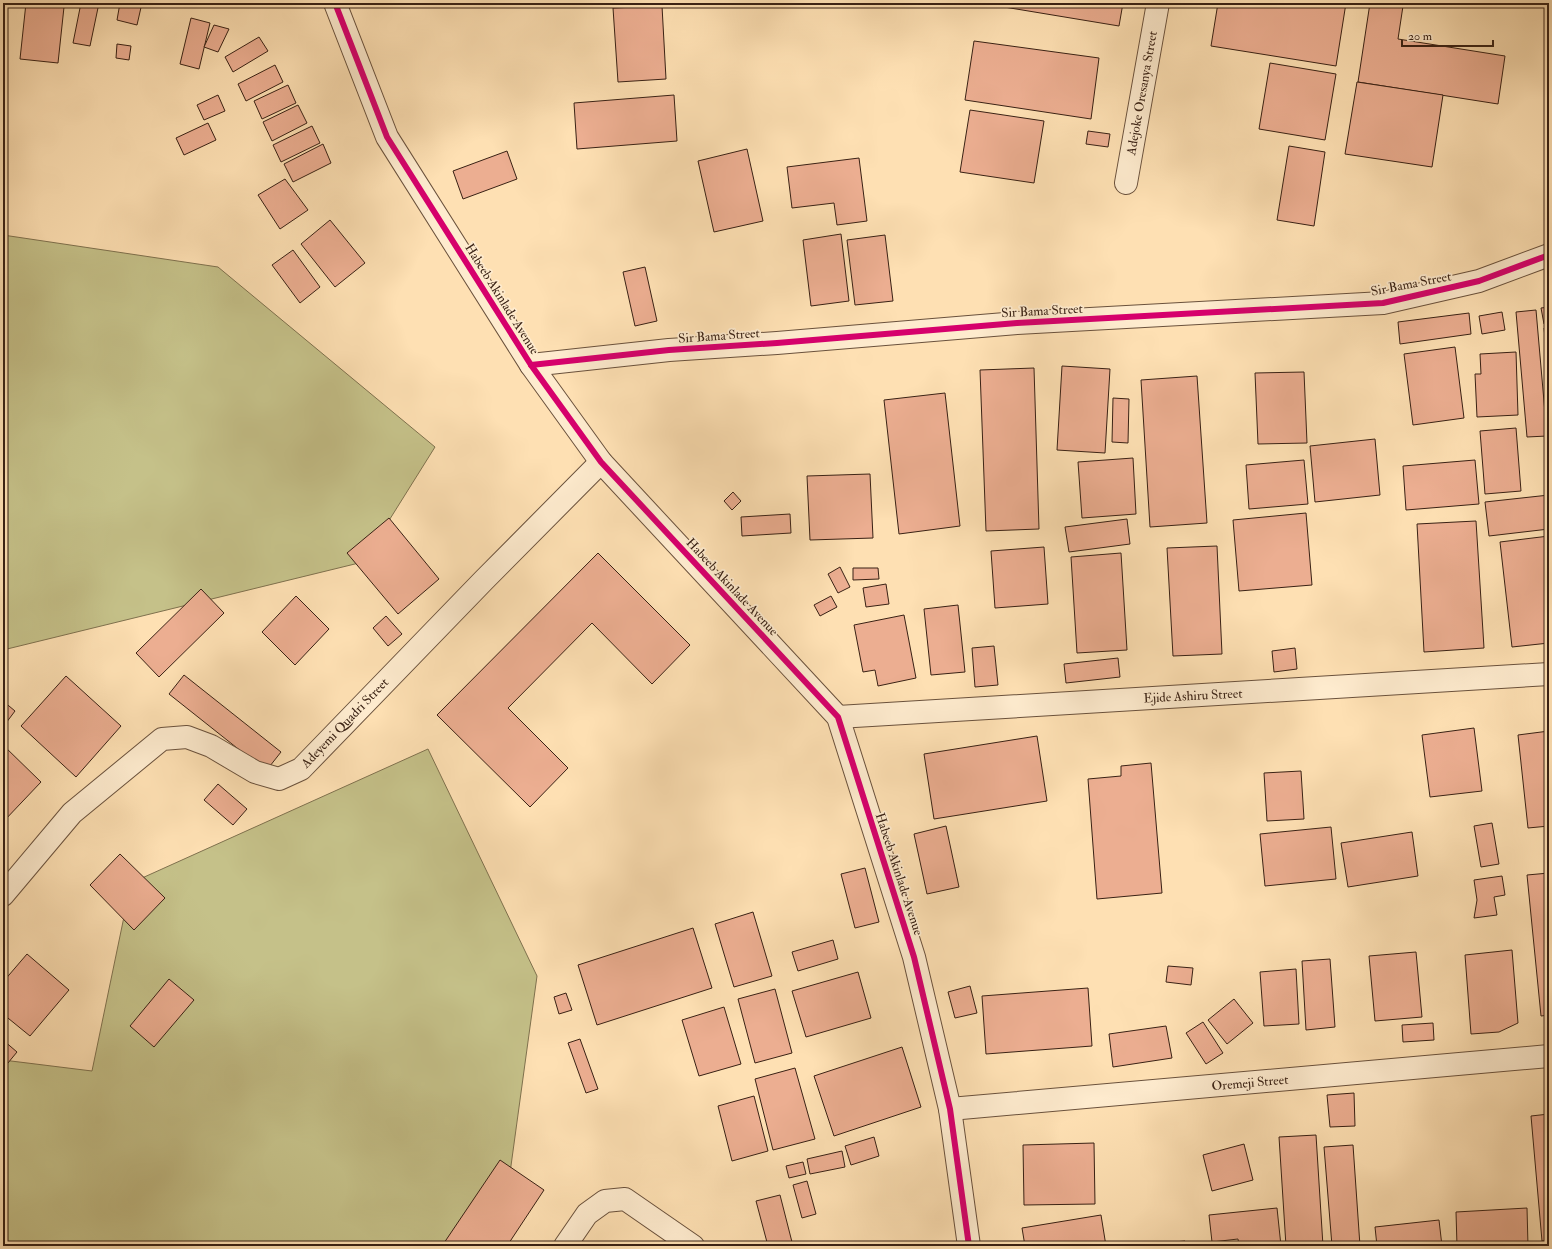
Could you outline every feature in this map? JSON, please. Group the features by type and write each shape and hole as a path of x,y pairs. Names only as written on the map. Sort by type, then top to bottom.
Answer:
{"street":[{"name":"Habeeb Akinlade Avenue","path":"335,3 387,137 531,366 601,462 838,717 914,957 950,1109 969,1246"},
{"name":"Adejoke Oresanya Street","path":"1126,183 1158,3"},
{"name":"Sir Bama Street","path":"531,366 668,350 777,343 1017,322 1383,303 1479,281 1549,256"},
{"name":"Adeyemi Quadri Street","path":"3,894 72,813 162,739 187,737 211,746 255,772 279,779 301,769 484,580 601,462"},
{"name":"Ejide Ashiru Street","path":"838,717 1549,674"},
{"name":"Oremeji Street","path":"950,1109 1549,1056"},
{"path":"565,1246 587,1214 605,1201 625,1199 693,1246"}],"shaded area":[{"path":"3,235 218,267 435,447 363,562 3,650"},
{"path":"428,749 537,976 500,1246 3,1246 3,1060 92,1071 131,883"}],"building":[{"path":"26,3 64,7 58,63 20,59"},
{"path":"81,3 99,3 90,46 73,43"},
{"path":"120,3 142,3 137,25 117,20"},
{"path":"481,3 531,3 481,7"},
{"path":"980,3 1123,3 1119,26"},
{"path":"1218,3 1346,3 1336,66 1211,46"},
{"path":"1370,3 1403,6 1398,39 1505,56 1498,104 1358,82"},
{"path":"662,6 666,79 618,82 613,8"},
{"path":"191,18 210,23 199,69 180,64"},
{"path":"214,25 229,29 218,52 204,47"},
{"path":"259,37 268,51 233,72 225,57"},
{"path":"974,41 1099,58 1091,119 965,100"},
{"path":"117,44 131,46 129,60 116,58"},
{"path":"1270,63 1336,74 1325,140 1259,129"},
{"path":"275,65 283,82 246,101 238,84"},
{"path":"1357,82 1443,95 1432,167 1345,154"},
{"path":"288,85 296,103 262,119 254,101"},
{"path":"218,95 225,111 204,120 197,105"},
{"path":"674,95 677,141 577,149 574,103"},
{"path":"298,105 307,123 272,141 263,122"},
{"path":"970,110 1044,121 1034,183 960,172"},
{"path":"208,123 216,140 184,155 176,138"},
{"path":"312,126 320,143 281,162 273,145"},
{"path":"1088,131 1110,134 1108,147 1086,144"},
{"path":"323,144 331,163 293,182 284,164"},
{"path":"1289,146 1325,152 1314,226 1277,220"},
{"path":"747,149 763,221 714,232 698,161"},
{"path":"507,151 517,179 463,199 453,171"},
{"path":"859,158 867,221 837,225 834,203 792,208 787,167"},
{"path":"285,179 308,210 280,229 258,195"},
{"path":"330,220 365,263 335,287 301,244"},
{"path":"841,234 849,301 811,306 803,240"},
{"path":"885,235 893,301 855,305 847,240"},
{"path":"293,250 320,287 300,303 272,265"},
{"path":"645,267 657,321 635,326 623,272"},
{"path":"1549,307 1549,323 1544,324 1541,308"},
{"path":"1536,310 1547,436 1527,437 1516,312"},
{"path":"1502,312 1505,330 1482,334 1479,316"},
{"path":"1469,313 1471,334 1400,344 1398,322"},
{"path":"1544,328 1549,328 1549,378"},
{"path":"1455,347 1464,418 1413,425 1404,354"},
{"path":"1516,352 1518,415 1477,417 1475,374 1481,374 1480,354"},
{"path":"1062,366 1110,369 1105,453 1057,450"},
{"path":"1034,368 1039,529 986,531 980,370"},
{"path":"1304,372 1307,443 1258,444 1255,373"},
{"path":"1197,376 1207,523 1150,527 1141,380"},
{"path":"945,393 960,526 899,534 884,400"},
{"path":"1113,398 1129,399 1128,443 1112,442"},
{"path":"1516,428 1521,491 1485,494 1480,431"},
{"path":"1375,439 1380,495 1315,502 1310,446"},
{"path":"1133,458 1136,514 1082,518 1078,462"},
{"path":"1304,460 1308,504 1249,509 1246,465"},
{"path":"1475,460 1479,504 1406,510 1403,466"},
{"path":"870,474 873,538 810,540 807,476"},
{"path":"733,492 741,501 732,510 724,501"},
{"path":"1549,495 1549,529 1489,536 1485,502"},
{"path":"1306,513 1312,585 1239,591 1233,520"},
{"path":"790,514 791,533 742,536 741,517"},
{"path":"389,518 439,579 398,614 347,553"},
{"path":"1127,519 1130,544 1069,552 1065,527"},
{"path":"1476,521 1484,648 1424,652 1417,524"},
{"path":"1549,536 1549,643 1512,647 1500,542"},
{"path":"1217,546 1222,654 1173,656 1167,548"},
{"path":"1044,547 1048,604 995,608 991,551"},
{"path":"598,553 690,645 652,684 592,623 508,708 568,768 530,807 437,715"},
{"path":"1121,553 1127,650 1077,653 1071,557"},
{"path":"840,567 850,587 838,593 828,574"},
{"path":"853,568 878,568 879,579 853,580"},
{"path":"886,584 889,604 866,607 863,588"},
{"path":"201,589 224,613 159,677 136,653"},
{"path":"296,596 329,629 295,665 262,632"},
{"path":"831,596 837,607 820,616 814,605"},
{"path":"958,605 965,672 931,675 924,609"},
{"path":"904,615 916,678 878,686 875,670 863,672 854,625"},
{"path":"386,616 402,634 388,646 373,628"},
{"path":"994,646 998,685 975,687 972,648"},
{"path":"1295,648 1297,669 1274,672 1272,651"},
{"path":"1118,658 1120,677 1066,683 1064,664"},
{"path":"184,675 281,752 266,771 169,694"},
{"path":"66,676 121,726 76,777 21,726"},
{"path":"3,701 15,711 3,727"},
{"path":"1474,728 1482,791 1430,797 1422,735"},
{"path":"1549,731 1549,826 1528,828 1518,735"},
{"path":"1037,736 1047,801 934,819 924,754"},
{"path":"3,745 41,782 3,822"},
{"path":"1151,763 1162,893 1097,899 1088,779 1121,776 1121,766"},
{"path":"1301,771 1304,819 1267,821 1264,773"},
{"path":"218,784 247,809 233,825 204,800"},
{"path":"1492,823 1499,864 1481,867 1474,826"},
{"path":"946,826 959,887 927,894 914,834"},
{"path":"1331,827 1336,879 1265,886 1260,834"},
{"path":"1412,832 1418,876 1348,887 1341,843"},
{"path":"120,854 165,898 134,930 90,885"},
{"path":"865,868 879,922 855,928 841,874"},
{"path":"1549,873 1549,1015 1541,1016 1527,875"},
{"path":"1502,876 1505,895 1494,897 1497,915 1474,918 1477,900 1474,880"},
{"path":"753,912 772,976 734,987 715,924"},
{"path":"693,928 712,988 597,1025 578,965"},
{"path":"833,940 838,959 798,971 792,952"},
{"path":"1512,950 1518,1023 1499,1032 1471,1034 1465,955"},
{"path":"1416,952 1422,1017 1375,1021 1369,956"},
{"path":"27,954 69,990 30,1036 3,1014 3,982"},
{"path":"1330,959 1335,1027 1306,1030 1302,961"},
{"path":"1168,966 1193,968 1191,985 1166,982"},
{"path":"1296,969 1299,1024 1264,1026 1260,972"},
{"path":"858,972 871,1018 806,1037 792,991"},
{"path":"169,979 194,1000 154,1047 130,1026"},
{"path":"970,986 977,1013 955,1018 948,992"},
{"path":"1088,988 1092,1046 986,1054 982,996"},
{"path":"775,989 792,1053 755,1063 738,999"},
{"path":"566,993 572,1010 559,1014 554,997"},
{"path":"1234,999 1253,1023 1227,1044 1208,1020"},
{"path":"724,1007 741,1064 699,1076 682,1020"},
{"path":"1203,1022 1223,1053 1206,1064 1186,1033"},
{"path":"1433,1023 1434,1040 1403,1042 1402,1025"},
{"path":"1166,1026 1172,1058 1113,1067 1109,1034"},
{"path":"580,1039 598,1089 586,1093 568,1043"},
{"path":"3,1040 17,1052 3,1069"},
{"path":"902,1047 921,1107 834,1136 814,1076"},
{"path":"795,1068 815,1139 773,1150 755,1079"},
{"path":"1354,1093 1355,1126 1330,1127 1327,1095"},
{"path":"754,1096 768,1151 732,1161 718,1106"},
{"path":"1549,1114 1549,1240 1542,1241 1531,1116"},
{"path":"1316,1135 1323,1246 1286,1246 1279,1137"},
{"path":"874,1137 879,1156 851,1165 845,1146"},
{"path":"1094,1143 1095,1204 1024,1205 1023,1145"},
{"path":"1244,1144 1253,1180 1212,1191 1203,1155"},
{"path":"1353,1145 1360,1246 1332,1246 1324,1147"},
{"path":"842,1151 845,1167 810,1174 807,1159"},
{"path":"500,1160 544,1190 507,1246 448,1246 444,1243"},
{"path":"803,1162 806,1174 789,1178 786,1166"},
{"path":"807,1181 816,1214 802,1218 793,1185"},
{"path":"780,1195 793,1246 768,1246 756,1201"},
{"path":"1277,1208 1281,1246 1239,1246 1238,1239 1212,1242 1209,1215"},
{"path":"1527,1208 1528,1246 1457,1246 1456,1212"},
{"path":"1101,1215 1106,1246 1025,1246 1022,1228"},
{"path":"1439,1220 1442,1246 1377,1246 1375,1227"},
{"path":"1185,1241 1186,1246 1127,1246"}],"cycle path":[{"path":"335,3 387,137 531,365 601,462 838,717 914,957 950,1109 969,1246"},
{"path":"531,365 669,350 777,343 1017,323 1383,303 1479,281 1549,255"}]}
